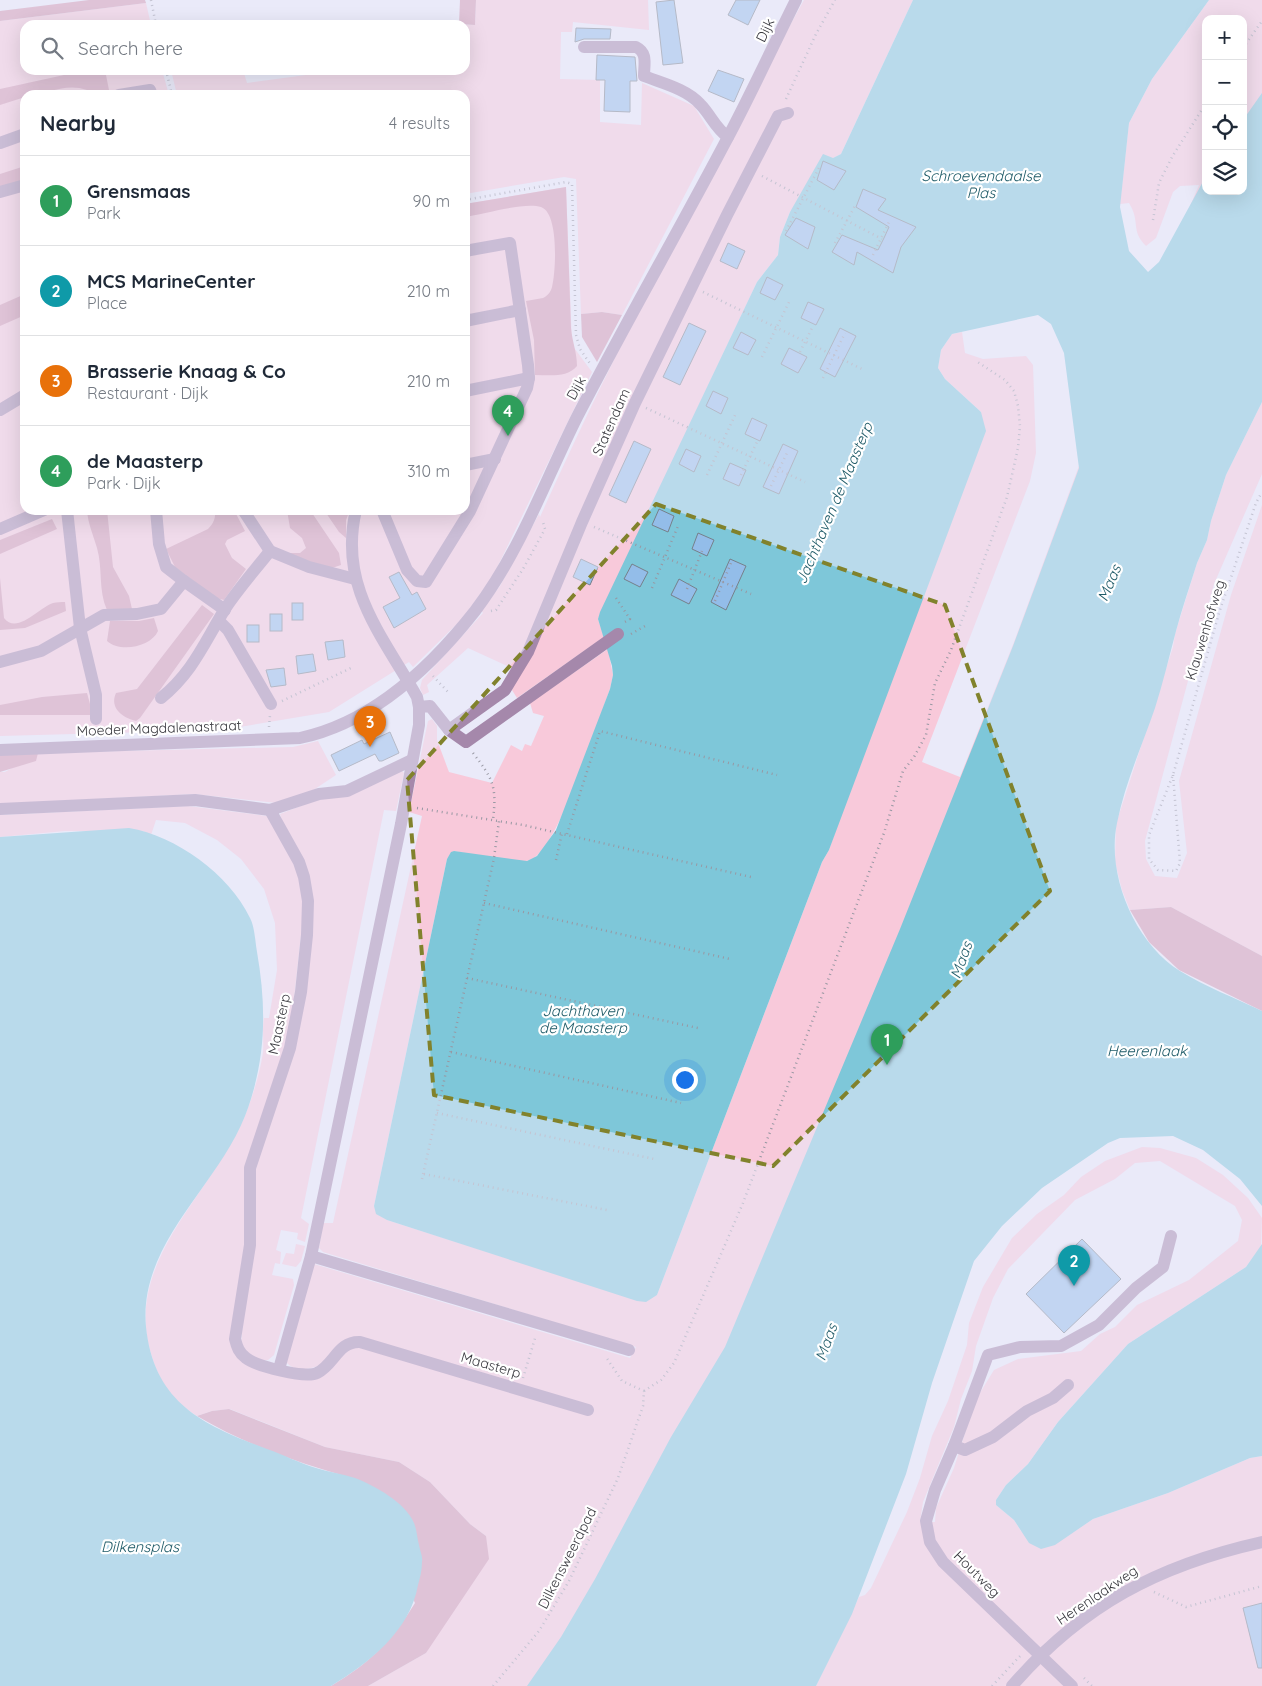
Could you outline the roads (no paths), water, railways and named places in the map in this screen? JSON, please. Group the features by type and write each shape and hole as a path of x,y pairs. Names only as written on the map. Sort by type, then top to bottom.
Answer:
{"street":[{"name":"Dijk","path":"319,734 361,714 408,682 463,624 489,592 522,535 577,418 728,137 796,0"},
{"path":"584,47 636,48 642,51 645,56 644,76 689,95 700,103 719,131 728,137"},
{"name":"Statendam","path":"449,730 505,690 528,652 582,522 636,403 726,215 783,114"},
{"path":"0,143 20,136"},
{"path":"0,192 20,186"},
{"path":"470,250 510,243 529,378 495,459 470,511"},
{"path":"470,320 520,310"},
{"path":"470,390 529,378"},
{"path":"0,410 20,398"},
{"path":"470,464 495,459"},
{"path":"0,529 32,515"},
{"path":"68,515 80,628 96,695 96,718"},
{"path":"156,515 159,544 166,567 225,610"},
{"path":"246,515 270,551 309,567 355,579"},
{"path":"279,1369 311,1256 419,725 420,707 408,682 372,620 355,579 351,547 355,515"},
{"path":"384,515 407,570 417,581 426,582 468,515"},
{"path":"161,698 180,682 220,622 225,610 270,551"},
{"path":"0,662 41,651 104,615 137,614 161,609 184,581"},
{"path":"220,622 228,630 271,704"},
{"path":"420,707 430,706 449,730 466,742 618,634"},
{"name":"Moeder Magdalenastraat","path":"0,750 300,738 319,734"},
{"path":"0,809 196,800 270,810 319,794 347,791 412,760"},
{"name":"Maasterp","path":"270,810 299,862 304,877 308,901 307,935 301,992 290,1048 250,1168 250,1245 234,1330 237,1346 244,1357 258,1365 309,1375 318,1373 344,1346 354,1342 588,1410"},
{"name":"Houtweg","path":"1072,1686 943,1562 930,1542 926,1521 935,1490 949,1460 988,1355 1020,1347 1061,1346 1099,1325 1136,1288 1163,1267 1171,1236"},
{"path":"311,1256 629,1350"},
{"path":"954,1446 965,1450 993,1438 1027,1411 1053,1398 1068,1385"},
{"name":"Herenlaakweg","path":"1040,1656 1082,1619 1150,1577 1198,1559 1262,1542"},
{"path":"1012,1686 1040,1656"}],"water":[{"path":"913,0 1209,0 1152,79 1129,123 1120,207 1129,251 1148,272 1159,262 1202,183 1202,195 1247,195 1247,114 1262,93 1262,402 1226,475 1207,540 1197,563 1181,614 1155,708 1124,794 1117,823 1115,843 1120,885 1128,906 1137,926 1164,959 1190,977 1262,1011 1262,1206 1240,1179 1203,1150 1173,1136 1120,1138 1108,1143 1042,1188 1002,1226 974,1261 932,1383 906,1474 852,1614 816,1686 527,1686 561,1637 595,1579 671,1437 725,1347 900,929 1013,646 1079,468 1064,353 1051,324 1038,315 952,334 941,350 938,368 945,379 981,412 986,431 829,850 822,862 657,1295 646,1302 637,1301 387,1220 376,1214 374,1206 447,859 451,852 454,851 527,861 537,856 556,830 610,689 613,675 598,619 600,612 757,282 778,255 780,237 790,212 823,154 833,158 841,154"},
{"name":"Dilkensplas","path":"129,828 147,832 182,848 199,859 229,886 252,922 262,994 263,1035 261,1055 252,1096 245,1116 217,1167 166,1242 154,1269 147,1297 146,1327 151,1353 159,1375 171,1393 186,1408 203,1420 244,1440 304,1464 355,1478 371,1485 404,1508 410,1515 416,1528 422,1568 414,1602 406,1617 386,1644 373,1656 331,1686 0,1686 0,837"},
{"path":"1262,1244 1262,1456 1250,1458 1168,1493 1093,1519 1055,1545 1041,1549 1029,1543 1014,1520 996,1505 996,1500 1006,1485 1028,1464 1058,1422 1128,1344 1246,1267"}],"place":[{"name":"de Maasterp","path":"508,436"},
{"name":"Brasserie Knaag & Co","path":"370,747"},
{"name":"Grensmaas","path":"887,1065"},
{"name":"MCS MarineCenter","path":"1074,1286"}],"water label":[{"name":"Schroevendaalse Plas","path":"981,184"},
{"name":"Jachthaven de Maasterp","path":"834,503"},
{"name":"Maas","path":"1109,583"},
{"name":"Maas","path":"961,960"},
{"name":"Jachthaven de Maasterp","path":"583,1018"},
{"name":"Heerenlaak","path":"1147,1050"},
{"name":"Maas","path":"826,1342"}]}
